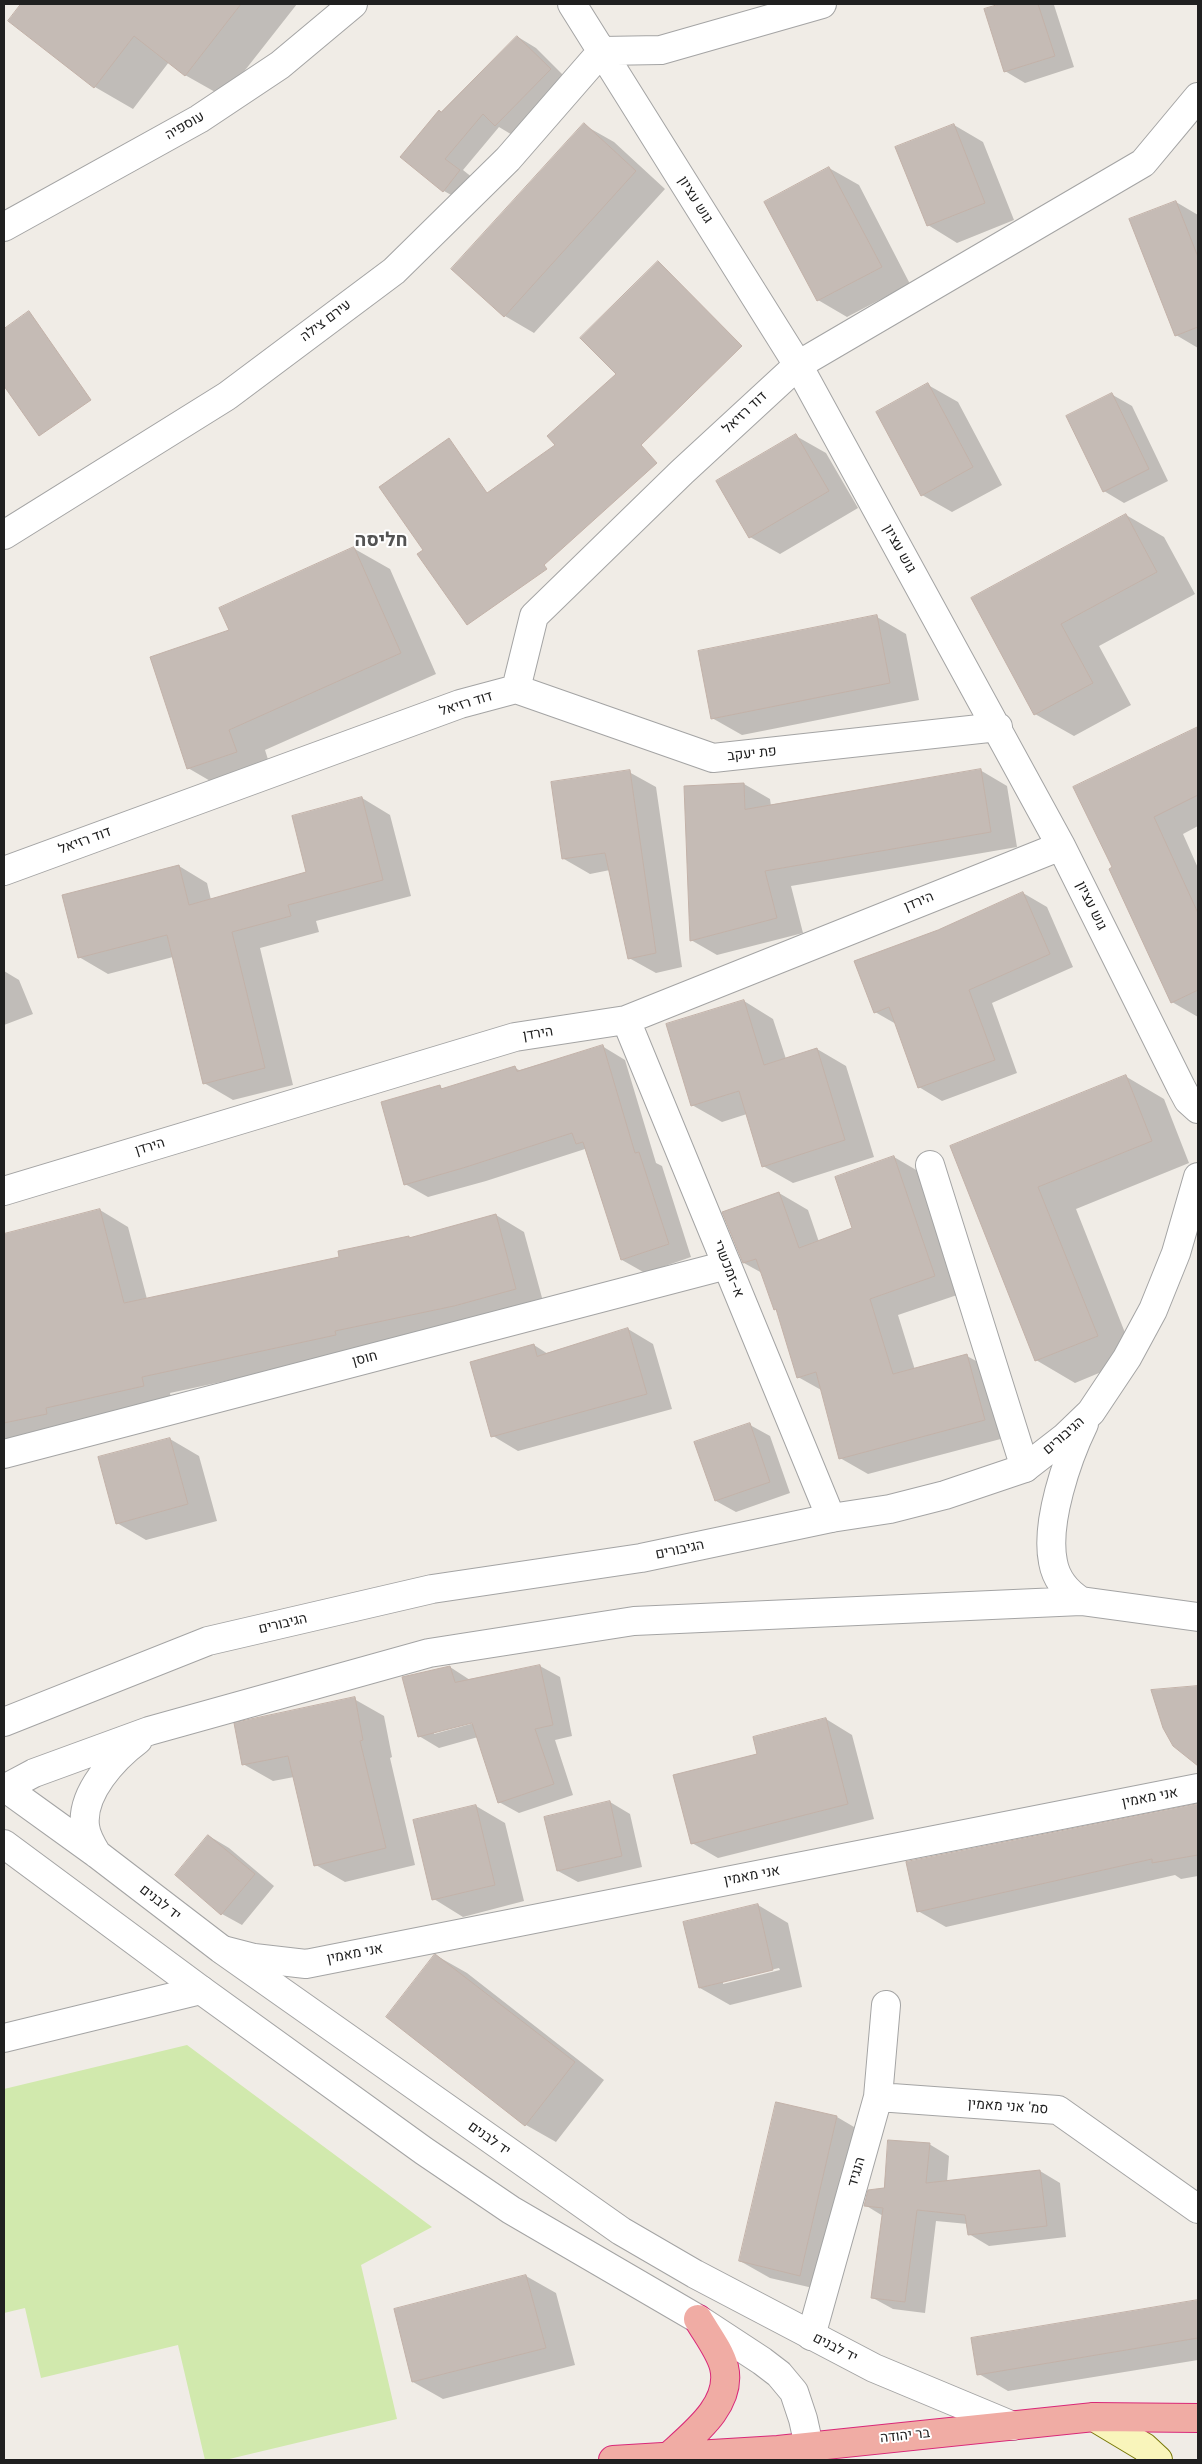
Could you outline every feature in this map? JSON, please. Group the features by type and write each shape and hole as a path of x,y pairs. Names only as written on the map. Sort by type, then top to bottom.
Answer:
{"highway":[{"path":"667,2458 706,2419 721,2398 725,2386 724,2366 698,2319"},
{"name":"בר יהודה","path":"613,2460 809,2453 1094,2417 1198,2418"}],"main road":[{"path":"1094,2417 1144,2446 1158,2460"}],"street":[{"name":"עוספיה","path":"4,226 199,119 280,65 352,4"},
{"name":"גוש עציון","path":"572,4 798,365 998,727 1061,846 1181,1087 1188,1100 1198,1109"},
{"path":"602,51 661,50 822,4"},
{"name":"עירם צילה","path":"4,535 227,396 394,271 508,159 602,51"},
{"name":"דוד רזיאל","path":"4,870 460,704 516,689 534,616 682,472 798,365 1143,164 1198,97"},
{"name":"פת יעקב","path":"516,689 713,758 998,727"},
{"name":"הירדן","path":"4,1191 515,1037 626,1020 1061,846"},
{"name":"א-זמכשרי","path":"626,1020 831,1518"},
{"path":"930,1166 1025,1468"},
{"name":"הגיבורים","path":"4,1722 208,1641 432,1588 641,1558 831,1518 890,1509 945,1495 1025,1468 1064,1437 1091,1412 1127,1358 1152,1310 1176,1253 1198,1177"},
{"name":"חוסן","path":"4,1454 727,1265"},
{"path":"1081,1601 1062,1585 1056,1572 1052,1561 1053,1526 1068,1460 1091,1412"},
{"path":"4,1788 34,1773 149,1731 429,1653 634,1621 1081,1601 1195,1617"},
{"path":"97,1854 88,1838 85,1825 93,1790 124,1751 149,1731"},
{"name":"יד לבנים","path":"4,1788 97,1854 221,1950 621,2231 695,2274 874,2368 1012,2426"},
{"name":"אני מאמין","path":"221,1950 254,1958 306,1964 1198,1788"},
{"path":"4,1844 201,1990 424,2151 512,2210 698,2319 779,2374 794,2392 803,2419 809,2453"},
{"path":"304,2009 297,1999 292,1985 297,1972 306,1964"},
{"path":"4,2038 201,1990"},
{"name":"הנגיד","path":"811,2336 878,2097 886,2005"},
{"name":"סמ' אני מאמין","path":"878,2097 1058,2110 1198,2209"}],"green space":[{"path":"187,2045 432,2227 361,2265 397,2419 225,2460 205,2460 178,2345 41,2378 25,2308 4,2313 4,2089"}],"building":[{"path":"21,4 241,4 185,76 134,36 94,88 8,21"},
{"path":"1000,4 1038,4 1055,56 1004,72 984,9"},
{"path":"517,36 551,69 495,126 483,114 445,159 460,170 443,192 400,157 439,110 441,112"},
{"path":"584,123 636,171 504,317 451,269"},
{"path":"954,124 985,203 927,226 895,147"},
{"path":"829,167 882,267 817,301 764,202"},
{"path":"1176,201 1198,257 1198,327 1175,336 1129,219"},
{"path":"658,261 742,346 641,445 657,463 544,565 547,569 467,625 417,554 423,550 379,487 449,438 487,493 555,445 547,436 616,374 580,338"},
{"path":"29,311 91,400 39,436 4,386 4,329"},
{"path":"928,383 973,467 921,496 876,412"},
{"path":"1112,393 1149,469 1103,492 1066,416"},
{"path":"796,434 829,491 749,538 716,481"},
{"path":"1126,514 1157,572 1061,624 1093,683 1034,715 971,598"},
{"path":"354,547 401,653 229,730 237,752 187,769 150,657 229,630 219,608"},
{"path":"877,615 890,683 711,719 698,651"},
{"path":"1198,727 1198,795 1154,817 1198,913 1198,990 1171,1003 1109,869 1112,867 1073,787"},
{"path":"981,769 991,832 765,871 777,918 690,941 684,786 744,783 745,809"},
{"path":"630,770 656,953 628,959 605,853 562,859 551,782"},
{"path":"362,797 383,880 288,905 291,916 232,932 265,1068 203,1084 167,935 78,958 62,895 179,865 189,905 306,872 292,816"},
{"path":"1023,892 1050,954 969,990 995,1060 918,1088 889,1007 874,1013 854,961 938,930"},
{"path":"744,1000 764,1065 817,1048 845,1140 762,1167 739,1091 691,1106 666,1024"},
{"path":"603,1045 635,1153 639,1152 669,1244 621,1260 583,1142 576,1144 572,1133 404,1185 381,1102 440,1085 441,1089 515,1066 517,1071"},
{"path":"1126,1075 1152,1141 1038,1187 1098,1336 1035,1361 950,1146"},
{"path":"894,1156 935,1276 870,1299 893,1374 967,1354 985,1420 839,1459 816,1372 797,1378 776,1309 774,1310 756,1259 743,1263 722,1212 779,1192 799,1248 852,1228 835,1177"},
{"path":"100,1209 124,1303 339,1257 338,1251 409,1236 409,1238 496,1214 516,1289 454,1306 335,1331 336,1335 142,1377 144,1386 46,1408 47,1414 4,1423 4,1234"},
{"path":"628,1328 647,1394 491,1437 470,1362 534,1344 537,1356"},
{"path":"750,1423 770,1482 715,1501 694,1442"},
{"path":"170,1438 188,1504 116,1524 98,1457"},
{"path":"540,1665 553,1725 535,1729 554,1784 498,1803 472,1723 418,1737 402,1677 450,1666 455,1682"},
{"path":"1198,1686 1198,1766 1173,1746 1163,1728 1151,1690"},
{"path":"355,1697 363,1740 360,1741 386,1848 314,1866 288,1756 242,1765 234,1723"},
{"path":"826,1718 848,1804 691,1844 673,1775 757,1754 753,1737"},
{"path":"610,1801 622,1856 557,1871 544,1817"},
{"path":"1198,1804 1198,1855 1152,1863 1152,1859 917,1912 906,1862"},
{"path":"476,1805 495,1885 432,1900 413,1820"},
{"path":"208,1835 255,1874 221,1915 175,1875"},
{"path":"758,1904 773,1970 699,1988 683,1922"},
{"path":"435,1954 575,2062 525,2126 386,2017"},
{"path":"776,2102 837,2116 800,2276 739,2261"},
{"path":"888,2140 930,2143 926,2183 1040,2170 1047,2226 968,2235 965,2215 917,2210 905,2302 871,2298 883,2208 864,2206 868,2190 884,2188"},
{"path":"526,2275 546,2348 412,2382 394,2309"},
{"path":"1198,2300 1198,2338 977,2375 971,2338"}],"district":[{"name":"חליסה","path":"381,541"}]}
